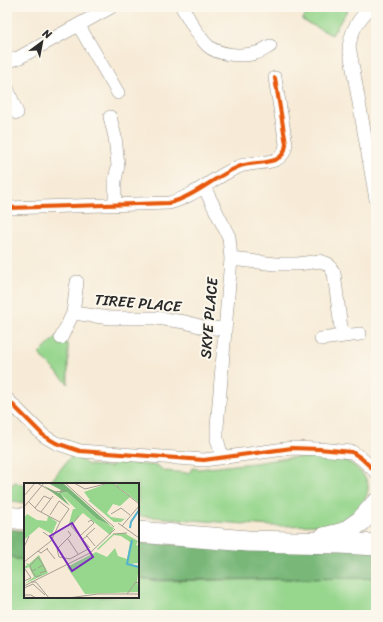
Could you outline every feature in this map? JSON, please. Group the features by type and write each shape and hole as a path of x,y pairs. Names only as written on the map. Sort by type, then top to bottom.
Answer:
{"main road":[{"path":"306,542 344,533 361,521 376,504"},
{"path":"7,517 24,520"},
{"path":"139,532 248,541 376,545"},
{"path":"340,543 364,541 376,537"}],"street":[{"path":"7,62 20,57 79,26 111,7"},
{"path":"182,7 199,35 208,46 218,52 243,55 257,53 270,46"},
{"path":"372,7 356,24 349,46 376,199"},
{"path":"79,26 118,93"},
{"path":"7,208 169,203 181,199 204,187 238,167 272,161 282,157 286,144 275,78"},
{"path":"7,88 17,113"},
{"path":"110,117 115,137 118,165 115,181 115,205"},
{"name":"SKYE PLACE","path":"204,187 229,237 230,259 217,427 217,439 222,457"},
{"path":"230,259 275,264 298,264 320,261 328,264 334,273 342,336"},
{"name":"TIREE PLACE","path":"61,338 73,313 77,282"},
{"name":"TIREE PLACE","path":"73,313 110,318 156,318 185,322 203,327 224,329"},
{"path":"321,339 360,334"},
{"path":"7,399 44,436 56,444 80,451 204,460 292,448 335,450 352,452 376,472"}],"green space":[{"path":"311,7 352,7 348,9 332,35 302,20"},
{"path":"56,337 68,344 68,384 39,354"},
{"path":"70,457 80,459 88,465 111,467 115,462 158,466 164,471 189,473 192,468 199,469 289,458 328,457 340,459 354,466 366,479 368,488 364,501 358,510 346,520 341,522 331,525 272,526 139,516 139,483 50,483"},
{"path":"15,482 24,486 24,503 7,500 7,489"},
{"path":"7,529 24,531 24,560 16,559 7,554"},
{"path":"139,543 270,549 376,548 376,578 156,580 139,578"},
{"path":"7,554 16,559 24,560 24,598 139,598 139,578 156,581 376,578 376,615 7,615"}],"cycle path":[{"path":"7,208 169,203 195,192 238,167 274,160 280,157 284,152 286,144 275,78"},
{"path":"7,399 44,436 56,443 80,451 204,460 292,448 319,449 352,452 376,472"}]}
